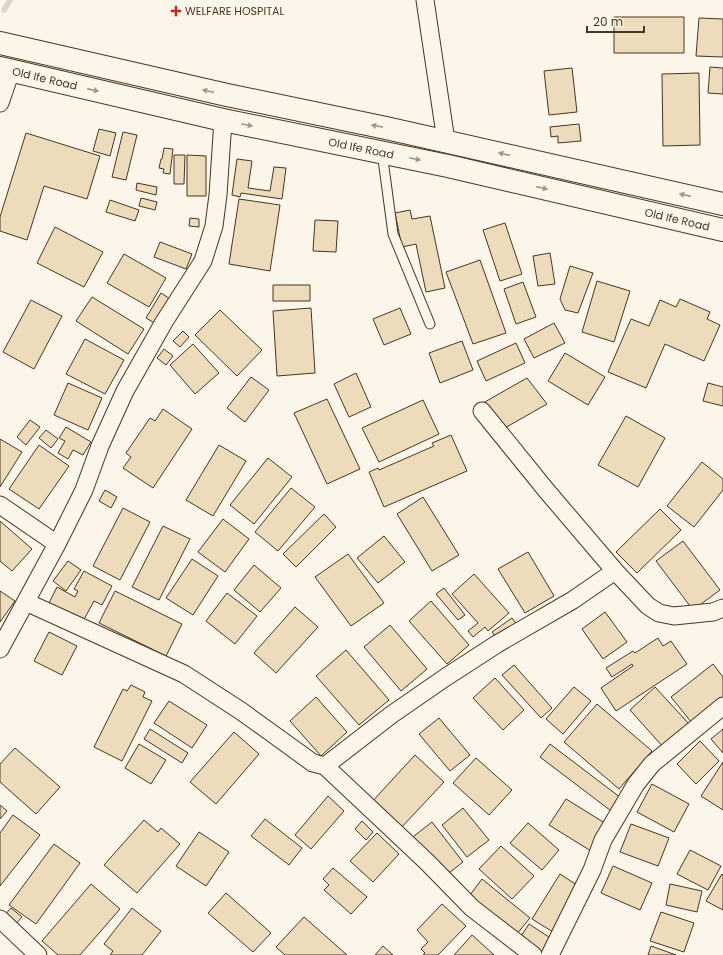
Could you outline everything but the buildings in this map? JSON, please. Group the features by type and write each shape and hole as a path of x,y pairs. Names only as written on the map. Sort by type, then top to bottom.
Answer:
{"main road":[{"path":"0,43 227,96 446,141 723,204"},
{"name":"Old Ife Road","path":"6,70 223,120 382,152 723,230"},
{"path":"152,103 158,79"}],"street":[{"path":"424,0 446,141"},
{"path":"0,103 6,70"},
{"path":"0,649 57,544 84,490 100,446 125,391 164,322 203,261 214,226 218,195 223,120"},
{"path":"482,411 546,490 615,571 648,606 659,613 674,616 713,612 723,608"},
{"path":"0,505 57,544"},
{"path":"325,766 446,677 497,644 573,600 615,571"},
{"path":"26,602 184,674 241,711 313,763 325,766 427,862 472,908 533,955"},
{"path":"550,955 592,870 603,840 636,784 652,764 723,706"},
{"path":"0,919 38,955"}],"lane":[{"path":"382,152 393,234 430,324"}],"waterway":[{"path":"4,10 10,0"}],"place":[{"name":"WELFARE HOSPITAL","path":"176,11"}]}
